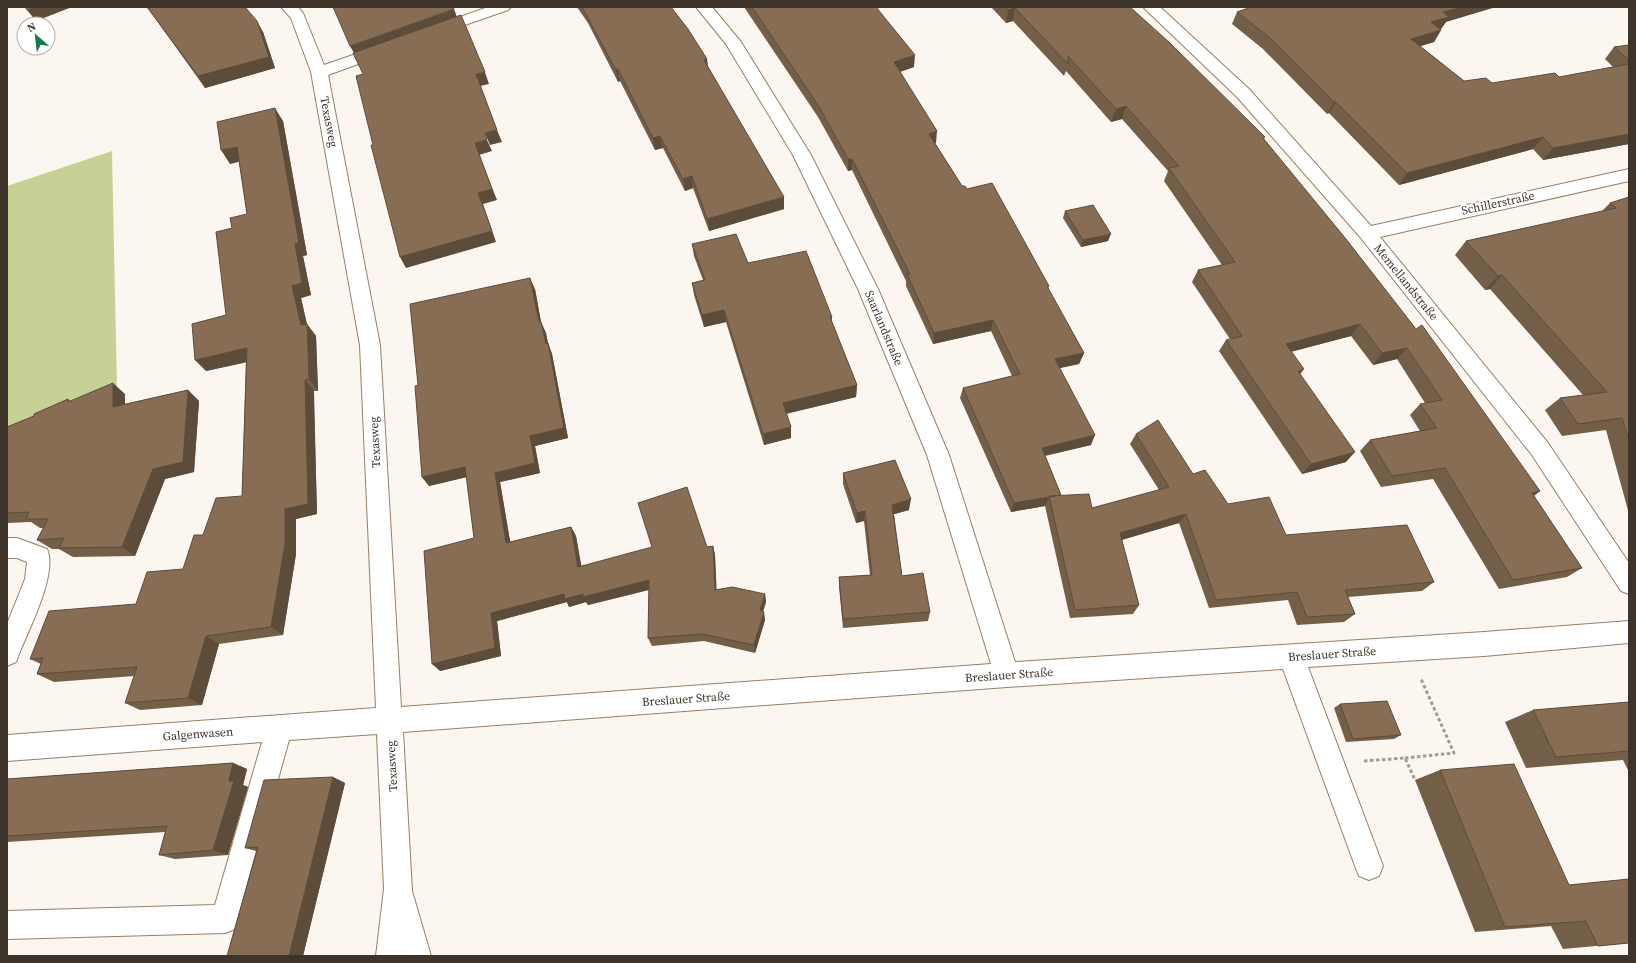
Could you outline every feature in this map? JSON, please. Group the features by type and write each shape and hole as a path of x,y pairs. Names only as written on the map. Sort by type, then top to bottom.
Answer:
{"street":[{"name":"Texasweg","path":"289,7 298,16 319,72 370,345 398,889 390,956"},
{"path":"422,36 503,7"},
{"name":"Saarlandstraße","path":"704,7 733,42 802,155 868,289 938,455 1007,675"},
{"name":"Memellandstraße","path":"1160,8 1243,93 1367,234 1540,449 1629,583"},
{"path":"319,72 400,44"},
{"name":"Schillerstraße","path":"1367,234 1467,210 1629,175"},
{"path":"7,548 17,548 39,556 37,579 7,654"},
{"name":"Breslauer Straße","path":"389,721 1007,675 1408,649 1629,632"},
{"path":"1291,656 1369,866"},
{"name":"Galgenwasen","path":"7,748 389,721"},
{"path":"7,925 225,919 279,729"},
{"name":"Texasweg","path":"398,889 417,956"}],"path":[{"path":"1331,764 1454,753 1408,649"},
{"path":"1405,758 1415,780"}],"green space":[{"path":"112,151 117,390 7,437 7,186"}],"building":[{"path":"25,7 34,7 27,10"},
{"path":"147,7 245,7 257,21 269,57 198,76"},
{"path":"333,7 453,7 454,9 350,46"},
{"path":"582,7 671,7 688,29 707,59 704,60 784,197 707,219 692,176 683,179 660,136 653,138 618,69 616,70"},
{"path":"752,7 876,7 915,55 894,62 937,131 929,134 962,186 965,186 967,189 992,183 1084,353 1055,359 1095,435 1042,448 1061,495 1014,503 963,388 1020,374 993,320 934,333 907,274 910,274 852,159 848,159 818,105"},
{"path":"1005,7 1130,7 1170,43 1265,137 1263,138 1346,239 1416,329 1422,325 1540,491 1532,493 1582,568 1513,580 1445,468 1392,476 1370,440 1437,428 1420,404 1442,400 1407,348 1382,353 1360,324 1286,344 1304,369 1298,371 1355,452 1311,464 1226,340 1242,336 1198,270 1235,262 1169,168 1179,166 1126,106 1116,109 1068,56 1068,64 1015,8 1008,10"},
{"path":"1251,7 1462,7 1443,12 1449,17 1431,22 1441,30 1411,39 1464,81 1486,78 1492,83 1555,73 1559,77 1629,64 1629,134 1553,148 1543,137 1407,173 1269,37 1237,12"},
{"path":"461,15 485,72 476,74 497,130 485,133 487,140 475,143 492,189 478,193 492,231 400,257 371,145 373,145 356,76 363,74 353,53"},
{"path":"1629,45 1629,60 1614,47"},
{"path":"275,108 299,243 295,244 302,283 292,286 301,325 307,324 309,379 305,380 308,504 285,509 285,544 271,627 206,636 188,698 125,703 137,667 37,674 43,658 30,659 49,611 136,604 147,572 183,569 194,535 203,535 216,498 242,496 247,348 195,360 192,324 226,315 216,232 232,228 230,218 247,214 237,147 221,150 217,122"},
{"path":"1629,197 1629,441 1622,418 1578,424 1560,398 1607,392 1502,275 1498,276 1466,241 1616,208 1610,203"},
{"path":"1093,205 1111,234 1083,240 1065,211"},
{"path":"736,234 748,263 806,251 857,385 783,403 791,427 763,434 724,310 702,315 692,283 705,280 692,244"},
{"path":"530,278 539,322 541,322 546,344 548,343 564,428 530,436 535,463 495,473 506,543 571,527 578,567 652,547 638,503 687,487 707,547 713,546 715,590 732,587 765,594 760,610 764,612 754,645 702,634 648,638 649,580 583,597 583,594 565,599 564,594 491,613 495,648 432,664 424,551 474,538 465,467 422,477 415,386 418,385 410,304"},
{"path":"113,383 113,407 188,390 183,462 153,469 122,547 59,548 64,538 37,540 48,519 26,519 29,512 7,513 7,427 34,416 34,414 68,399 68,402"},
{"path":"1158,420 1193,474 1205,470 1228,504 1269,497 1286,535 1407,525 1434,582 1345,590 1355,614 1307,617 1297,592 1216,600 1186,514 1120,533 1139,605 1075,610 1049,496 1089,494 1092,508 1169,487 1136,434"},
{"path":"895,460 911,499 892,505 902,576 923,573 930,612 843,619 839,577 872,575 865,511 857,513 843,473"},
{"path":"1387,701 1401,735 1353,739 1340,704"},
{"path":"1629,702 1629,751 1556,757 1533,710"},
{"path":"233,763 229,781 234,781 213,850 159,855 167,826 7,836 7,779"},
{"path":"1514,764 1569,885 1629,879 1629,943 1598,946 1586,921 1505,927 1440,770"},
{"path":"333,777 289,956 227,956 258,847 245,848 264,780"}]}
